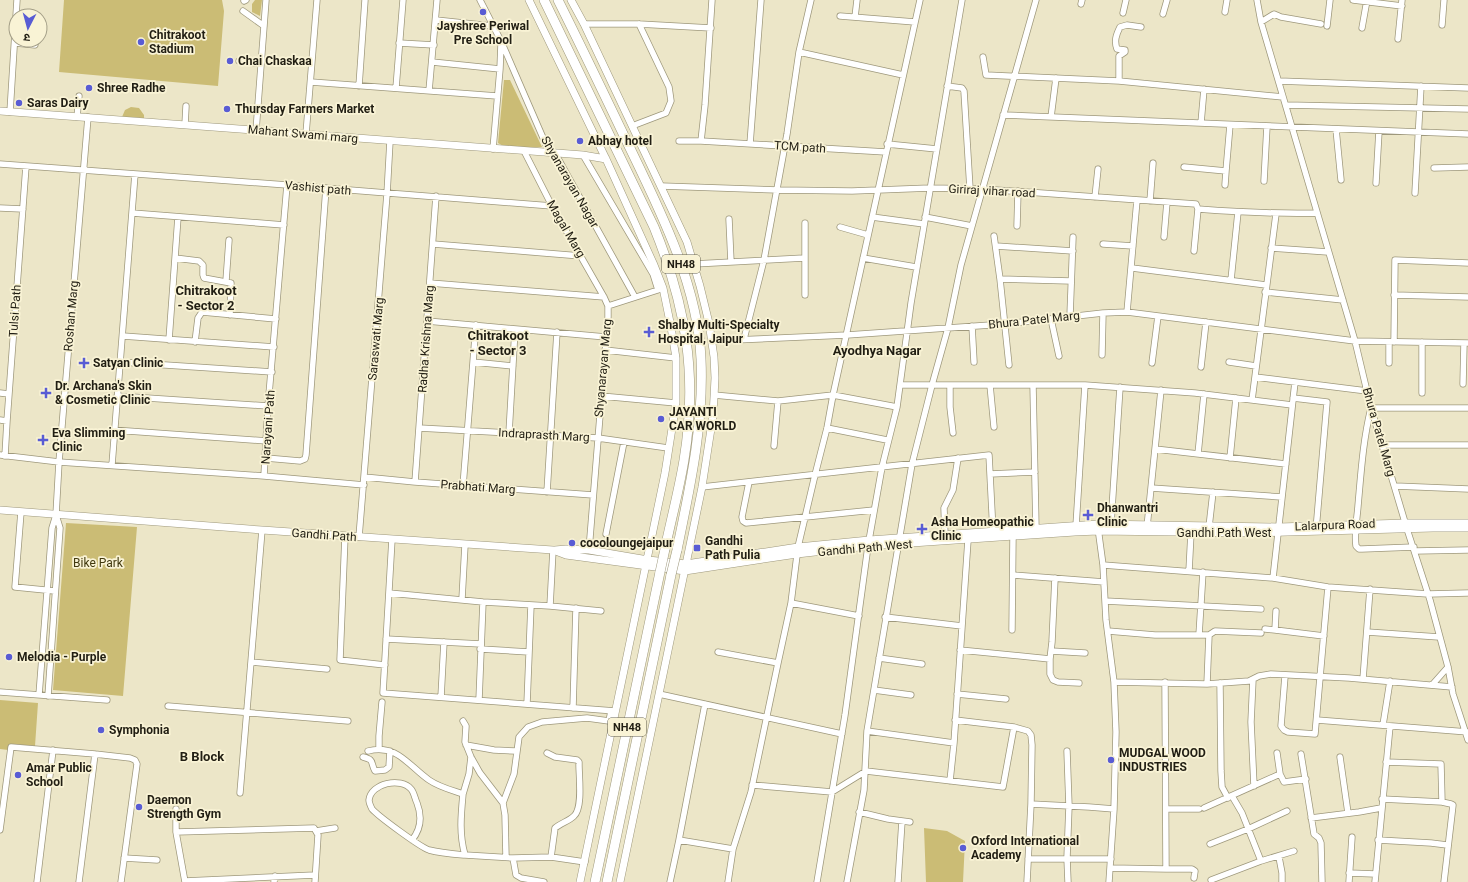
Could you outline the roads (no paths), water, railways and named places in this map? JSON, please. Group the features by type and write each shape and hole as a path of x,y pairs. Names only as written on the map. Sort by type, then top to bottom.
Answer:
{"highway":[{"name":"NH48","path":"544,0 654,227 667,262 684,320 690,384 689,413 684,461 595,882"},
{"name":"NH48","path":"558,0 655,201 682,268 694,308 702,359 700,413 694,468 607,882"}],"street":[{"path":"256,131 266,0"},
{"path":"306,134 317,0"},
{"path":"359,86 365,0"},
{"path":"396,88 403,0"},
{"path":"429,91 437,0"},
{"name":"Shyanarayan Nagar","path":"480,0 501,41 547,147 555,154 635,297"},
{"path":"529,0 649,252 672,327 676,358 676,403 665,473 647,563 613,711 580,882"},
{"path":"571,0 584,24 661,186 686,242 694,264 712,341 714,357 713,416 702,487 620,882"},
{"path":"701,141 712,0"},
{"path":"750,144 761,0"},
{"path":"744,339 764,260 785,146 800,52 811,0"},
{"path":"855,17 857,0"},
{"path":"728,882 733,849 752,785 791,603 798,551 805,517 827,428 887,144 920,0"},
{"path":"817,882 842,734 874,510 900,385 906,330 916,267 962,0"},
{"path":"847,882 864,790 867,731 912,464 948,328 972,226 1036,0"},
{"path":"1123,13 1126,0"},
{"path":"1163,14 1167,0"},
{"path":"1226,12 1227,0"},
{"path":"1257,0 1261,22 1354,341"},
{"path":"1327,26 1330,0"},
{"path":"1353,0 1402,3 1398,39"},
{"path":"1442,25 1444,0"},
{"path":"1362,28 1367,1"},
{"path":"244,11 264,26"},
{"path":"1261,22 1274,14 1282,17 1321,24"},
{"path":"840,16 915,22"},
{"path":"436,20 492,26"},
{"path":"584,24 639,24 711,28"},
{"path":"632,126 666,113 671,101 668,87 639,24"},
{"path":"1118,81 1119,56 1125,52 1125,50 1117,49 1116,36 1120,27 1127,25 1141,27"},
{"path":"493,149 501,41"},
{"path":"400,42 434,45"},
{"path":"10,112 15,48"},
{"path":"800,52 903,75"},
{"path":"984,57 986,74 1118,81 1283,97"},
{"path":"239,61 261,64"},
{"path":"432,62 500,69"},
{"path":"1051,117 1056,78"},
{"path":"1279,81 1468,88"},
{"path":"311,82 497,96"},
{"path":"947,86 962,88 964,91 970,189"},
{"path":"1415,193 1421,86"},
{"path":"1201,123 1204,89"},
{"path":"77,117 78,96"},
{"path":"1286,105 1468,109"},
{"path":"185,125 186,106"},
{"name":"Mahant Swami marg","path":"0,111 583,155 606,159"},
{"path":"1003,116 1468,134"},
{"name":"Roshan Marg","path":"56,515 59,462 88,118"},
{"path":"1225,185 1230,125"},
{"path":"1264,181 1267,126"},
{"path":"1336,129 1341,180"},
{"path":"1376,183 1379,131"},
{"name":"Saraswati Marg","path":"359,537 390,141"},
{"name":"TCM path","path":"679,141 886,152"},
{"path":"887,144 937,149"},
{"name":"Magal Marg","path":"524,151 552,206 604,296 608,306"},
{"path":"583,155 653,274 660,289"},
{"path":"1150,201 1153,163"},
{"name":"Vashist path","path":"0,164 552,206"},
{"name":"Tulsi Path","path":"3,456 7,421 26,166"},
{"path":"1184,167 1226,171"},
{"path":"1434,168 1468,167"},
{"path":"1095,197 1098,169"},
{"path":"112,465 136,174"},
{"name":"Narayani Path","path":"3,456 59,462 264,476 268,406 287,185"},
{"name":"Giriraj vihar road","path":"661,186 776,190 878,190 930,188 983,189 1196,204 1198,209 1238,212 1276,214 1317,213"},
{"path":"266,458 300,461 304,459 306,455 326,188"},
{"path":"1017,226 1018,191"},
{"name":"Radha Krishna Marg","path":"415,482 436,196"},
{"path":"1127,312 1137,200"},
{"path":"1164,237 1167,202"},
{"path":"0,208 22,209"},
{"path":"1194,251 1198,209"},
{"path":"1230,280 1238,212"},
{"path":"132,213 178,218 284,224"},
{"path":"1252,400 1276,214"},
{"path":"872,217 924,224"},
{"path":"925,217 972,226"},
{"path":"169,340 178,218"},
{"path":"729,219 731,262"},
{"path":"805,223 805,295"},
{"path":"840,227 868,235"},
{"path":"994,236 1009,365"},
{"path":"1070,316 1073,237"},
{"path":"226,281 229,240"},
{"path":"433,244 581,256"},
{"path":"1103,244 1133,246"},
{"path":"996,246 1073,251"},
{"path":"1271,248 1328,252"},
{"path":"175,258 202,263 204,278 231,283 230,315"},
{"path":"694,264 804,258"},
{"path":"863,258 916,267"},
{"path":"1389,363 1395,260 1468,263"},
{"path":"1132,268 1266,285"},
{"path":"1000,279 1071,281"},
{"path":"430,283 604,296"},
{"path":"608,306 660,289"},
{"path":"1266,292 1342,300"},
{"path":"1394,295 1468,297"},
{"name":"Shyanarayan Marg","path":"589,550 608,306"},
{"path":"196,342 199,314 202,312 276,320"},
{"path":"1102,354 1103,312"},
{"name":"Bhura Patel Marg","path":"712,341 948,328 1005,324 1103,312 1127,312 1354,341 1466,343"},
{"path":"1152,363 1158,316"},
{"path":"1051,319 1059,356"},
{"path":"427,321 606,337"},
{"path":"1201,367 1206,322"},
{"path":"463,486 476,325"},
{"path":"972,326 974,362"},
{"path":"510,433 515,329"},
{"path":"547,492 557,332"},
{"path":"123,336 274,347"},
{"name":"Bhura Patel Marg","path":"1354,341 1367,391 1428,594 1452,687 1467,732 1468,740"},
{"path":"1422,342 1422,393"},
{"path":"1463,384 1466,343"},
{"path":"605,350 676,358"},
{"path":"120,362 272,372"},
{"path":"473,362 513,366"},
{"path":"1229,362 1256,366"},
{"path":"1254,377 1367,391"},
{"path":"1273,578 1295,382"},
{"path":"900,385 1085,385 1204,394 1292,405"},
{"path":"950,385 950,407 953,433"},
{"path":"990,385 994,427"},
{"path":"1033,385 1036,529"},
{"path":"1076,526 1085,385"},
{"path":"1111,524 1120,387"},
{"path":"1147,528 1161,390"},
{"path":"0,393 9,394"},
{"path":"1198,454 1204,394"},
{"path":"714,395 778,401 833,395 896,407"},
{"path":"117,396 268,406"},
{"path":"601,396 676,403"},
{"path":"1230,458 1236,398"},
{"path":"1293,398 1327,402 1316,529"},
{"path":"774,446 778,401"},
{"path":"1468,408 1372,408 1366,430 1356,528 1356,546 1359,549 1468,550"},
{"path":"0,420 7,421"},
{"name":"Indraprasth Marg","path":"419,428 598,438 668,448"},
{"path":"827,428 888,440"},
{"path":"114,430 267,441"},
{"path":"606,534 624,442"},
{"path":"1383,445 1468,445"},
{"path":"1155,450 1286,464"},
{"path":"702,487 989,455 993,532"},
{"path":"945,535 944,508 953,490 958,458"},
{"path":"990,474 1035,472"},
{"path":"264,476 364,486"},
{"name":"Prabhati Marg","path":"364,477 463,486 593,495"},
{"path":"749,482 742,517 743,521 746,523 874,510"},
{"path":"1395,486 1468,489"},
{"path":"1151,488 1282,497"},
{"path":"1210,527 1213,492"},
{"name":"Gandhi Path","path":"0,510 553,550 566,555 647,563"},
{"path":"21,512 15,587 55,591"},
{"path":"39,695 52,528 56,515"},
{"path":"48,696 60,528 56,515"},
{"path":"1407,526 1468,523"},
{"name":"Lalarpura Road","path":"899,541 945,535 967,536 993,532 1076,526 1098,528 1111,524 1147,528 1210,527 1278,530"},
{"name":"Gandhi Path West","path":"647,563 685,571 798,551 869,543 967,536 1014,536 1098,528 1147,528 1191,533 1407,526 1468,528"},
{"path":"1098,528 1114,682 1116,732 1114,809 1109,882"},
{"path":"240,793 262,530"},
{"path":"1190,572 1191,533"},
{"path":"345,536 340,660 385,665"},
{"path":"950,781 954,742 967,536"},
{"path":"1012,630 1014,536"},
{"path":"392,539 383,693 613,711"},
{"path":"550,606 553,550 566,548 589,550 647,563 686,564 798,551 818,545 869,543"},
{"path":"462,599 465,544"},
{"path":"1103,565 1273,578 1328,587 1428,594 1468,593"},
{"path":"1199,635 1203,572"},
{"path":"1013,575 1104,582"},
{"path":"1055,578 1050,674 1053,680 1058,682 1079,683"},
{"path":"1285,676 1281,726 1288,732 1315,734 1328,587"},
{"path":"1362,679 1370,589"},
{"path":"389,593 484,602 601,610"},
{"path":"1105,601 1261,609"},
{"path":"479,700 484,602"},
{"path":"791,603 859,616"},
{"path":"527,704 531,605"},
{"path":"573,708 576,608"},
{"path":"1274,630 1276,611"},
{"path":"885,617 962,626"},
{"path":"1108,631 1155,635 1209,635 1215,631 1274,630 1324,636"},
{"path":"1367,632 1439,637"},
{"path":"1207,684 1209,635"},
{"path":"386,639 444,642 529,652"},
{"path":"441,698 444,642"},
{"path":"960,650 1050,659"},
{"path":"1051,651 1084,653"},
{"path":"718,652 778,663"},
{"path":"879,658 922,664"},
{"path":"251,662 327,669"},
{"path":"1432,686 1448,667"},
{"path":"1114,682 1207,684 1249,681 1259,676 1271,674 1390,681 1452,687"},
{"path":"1253,679 1251,722 1254,786"},
{"path":"1383,725 1390,681"},
{"path":"1165,682 1166,869"},
{"path":"1220,683 1222,787 1242,813 1261,861"},
{"path":"874,690 911,695"},
{"path":"0,692 107,700"},
{"path":"659,694 842,734"},
{"path":"957,694 1006,699"},
{"path":"380,749 379,736 382,702"},
{"path":"670,882 680,840 705,704"},
{"path":"168,706 348,721"},
{"path":"503,803 514,774 516,750 519,737 528,727 542,722 579,718 609,721 613,711"},
{"path":"955,720 1014,727 1028,731 1031,736 1031,804 1027,882"},
{"path":"1317,720 1467,732"},
{"path":"463,721 466,726 464,742 471,757 480,773 503,803 505,815 506,857"},
{"path":"1375,882 1390,726"},
{"path":"752,785 832,792 866,771 1003,787 1014,727"},
{"path":"867,731 954,742"},
{"path":"466,745 494,750 516,750"},
{"path":"0,830 12,747 94,754 130,758 135,760 137,764 121,882"},
{"path":"368,751 380,749 390,751 405,759 428,779 439,786 463,794"},
{"path":"37,882 53,750"},
{"path":"363,757 370,759 373,763 375,771 385,770 389,767 390,751"},
{"path":"1066,751 1069,806 1067,858 1068,882"},
{"path":"547,753 555,757 577,760 579,762 580,804 578,811 575,816 555,828 551,858"},
{"path":"1277,753 1280,774 1284,782 1306,779"},
{"path":"79,882 94,754"},
{"path":"1301,754 1314,834 1319,838 1321,844 1322,882"},
{"path":"465,855 460,833 463,794 469,774 471,757"},
{"path":"1340,757 1348,813"},
{"path":"1386,762 1441,764 1442,802"},
{"path":"1166,809 1201,809 1280,774"},
{"path":"412,840 420,825 419,807 412,789 399,783 389,783 377,786 369,801 371,808 412,840 422,847 430,850 465,855 513,858 551,858 585,862"},
{"path":"1382,799 1442,802 1453,806 1444,882"},
{"path":"1031,804 1114,809"},
{"path":"1311,818 1381,808"},
{"path":"176,809 176,832 185,881 274,879 315,875"},
{"path":"1210,844 1248,829 1287,810"},
{"path":"859,812 910,822"},
{"path":"898,882 902,821"},
{"path":"176,832 314,828 318,835 315,882"},
{"path":"316,831 335,828"},
{"path":"1349,882 1352,837"},
{"path":"680,840 733,849"},
{"path":"1378,840 1448,845"},
{"path":"1211,880 1261,861 1294,851"},
{"path":"1279,856 1282,882"},
{"path":"124,858 157,860"},
{"path":"513,858 516,875 521,878 544,882"},
{"path":"1028,859 1111,859"},
{"path":"1110,868 1192,869 1195,871 1194,878"},
{"path":"1349,873 1375,874"}],"place":[{"name":"Jayshree Periwal Pre School","path":"483,12"},
{"name":"Chitrakoot Stadium","path":"141,42"},
{"name":"Chai Chaskaa","path":"230,61"},
{"name":"Shree Radhe","path":"89,88"},
{"name":"Saras Dairy","path":"19,103"},
{"name":"Thursday Farmers Market","path":"227,109"},
{"name":"Abhay hotel","path":"580,141"},
{"name":"Shalby Multi-Specialty Hospital, Jaipur","path":"649,332"},
{"name":"Satyan Clinic","path":"84,363"},
{"name":"Dr. Archana's Skin & Cosmetic Clinic","path":"46,393"},
{"name":"JAYANTI CAR WORLD","path":"661,419"},
{"name":"Eva Slimming Clinic","path":"43,440"},
{"name":"Dhanwantri Clinic","path":"1088,515"},
{"name":"Asha Homeopathic Clinic","path":"922,529"},
{"name":"cocoloungejaipur","path":"572,543"},
{"name":"Gandhi Path Pulia","path":"697,548"},
{"name":"Melodia - Purple","path":"9,657"},
{"name":"Symphonia","path":"101,730"},
{"name":"MUDGAL WOOD INDUSTRIES","path":"1111,760"},
{"name":"Amar Public School","path":"18,775"},
{"name":"Daemon Strength Gym","path":"139,807"},
{"name":"Oxford International Academy","path":"963,848"}],"district":[{"name":"Chitrakoot - Sector 2","path":"206,298"},
{"name":"Chitrakoot - Sector 3","path":"498,342"},
{"name":"Ayodhya Nagar","path":"877,350"},
{"name":"B Block","path":"202,756"}],"park label":[{"name":"Bike Park","path":"98,563"}]}
